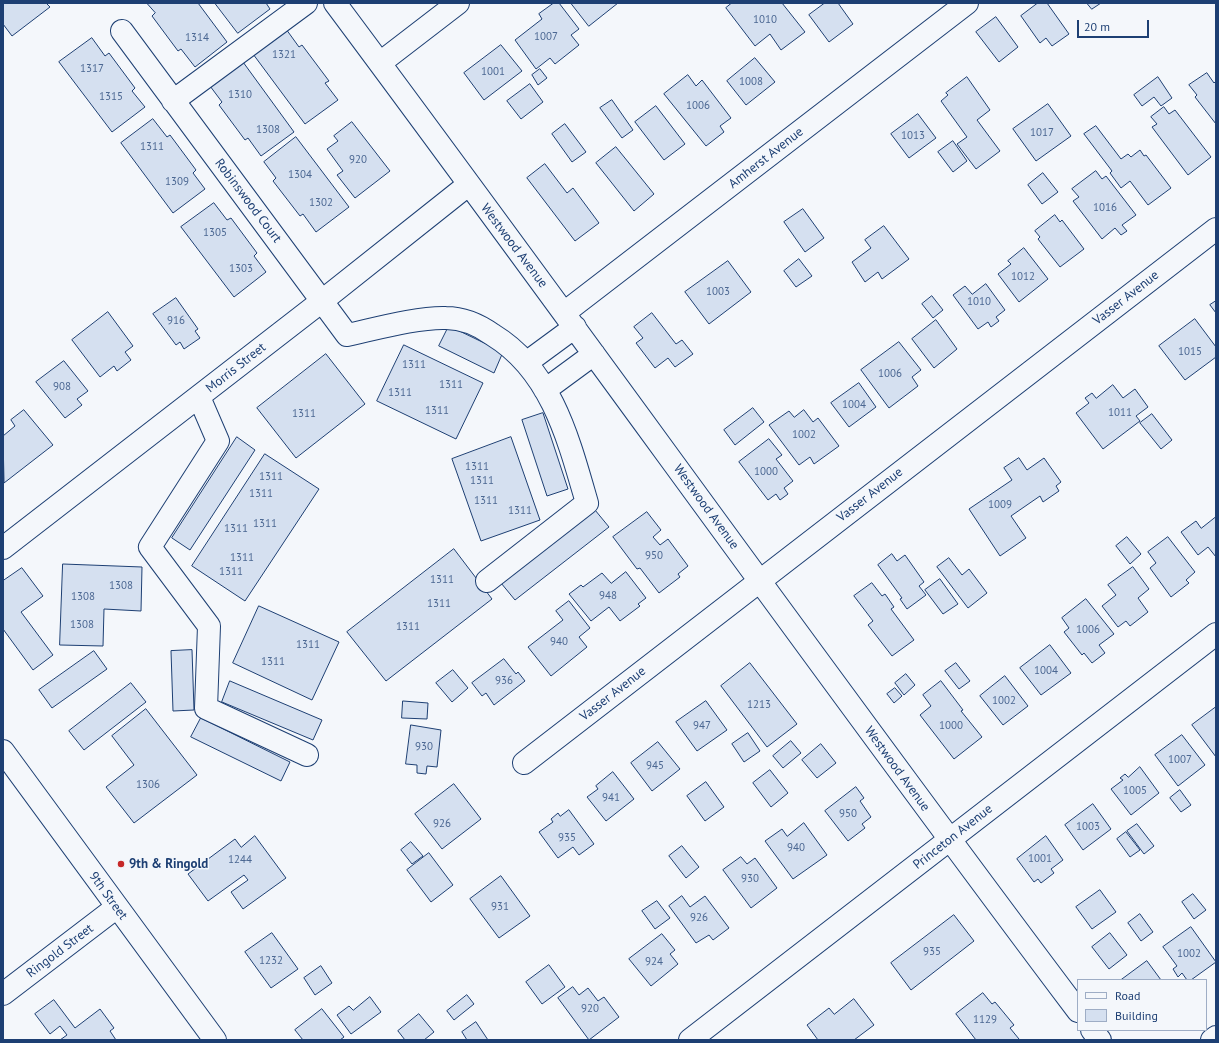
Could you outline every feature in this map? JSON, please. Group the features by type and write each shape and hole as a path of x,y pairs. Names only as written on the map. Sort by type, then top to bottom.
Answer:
{"street":[{"path":"174,101 306,3"},
{"name":"Westwood Avenue","path":"335,3 468,185 570,320 949,840 1077,1010"},
{"path":"380,63 458,3"},
{"name":"Amherst Avenue","path":"526,363 570,320 967,3"},
{"name":"Robinswood Court","path":"122,31 347,334 434,318 459,319 472,323 499,338 526,363"},
{"name":"Morris Street","path":"3,548 322,301 468,185"},
{"name":"Vasser Avenue","path":"524,763 1216,229"},
{"path":"545,390 594,354"},
{"path":"486,581 587,503 567,436 545,390 526,363"},
{"path":"199,397 218,441 150,547 209,626 206,708 307,755"},
{"name":"Princeton Avenue","path":"690,1040 1216,634"},
{"name":"9th Street","path":"3,751 214,1040"},
{"name":"Ringold Street","path":"3,994 117,907"},
{"path":"1093,1031 1100,1040"},
{"path":"1212,1040 1216,1037"}],"building":[{"path":"3,3 46,3 50,7 12,36 3,24"},
{"path":"147,3 198,3 227,42 195,67 181,49 178,51 152,16 155,13"},
{"path":"215,3 266,3 270,9 238,33"},
{"path":"554,3 559,3 579,29 571,35 579,45 555,64 550,58 536,69 515,40 542,19 539,14"},
{"path":"571,3 618,3 589,26"},
{"path":"732,3 782,3 805,32 781,50 770,34 755,46 726,8"},
{"path":"825,3 838,3 853,24 829,42 809,15"},
{"path":"1038,3 1047,3 1069,34 1052,46 1046,38 1040,43 1021,16"},
{"path":"1087,3 1101,3 1092,9"},
{"path":"996,17 1018,47 999,62 976,32"},
{"path":"286,29 299,47 302,45 329,81 325,83 338,100 305,124 253,54"},
{"path":"92,38 105,56 109,53 135,88 132,91 145,107 112,132 59,62"},
{"path":"501,45 522,71 484,100 464,73"},
{"path":"755,58 775,82 746,105 727,81"},
{"path":"243,62 294,132 261,156 248,138 245,140 219,105 222,102 210,86"},
{"path":"540,69 547,78 538,85 532,75"},
{"path":"1207,73 1214,83 1216,81 1216,124 1195,97 1197,95 1189,85"},
{"path":"688,75 696,86 702,80 731,118 720,126 724,132 706,146 664,94"},
{"path":"967,77 990,110 977,120 1000,151 976,169 957,144 967,137 941,101 948,95 946,93"},
{"path":"1158,77 1172,98 1161,106 1154,97 1142,106 1134,95"},
{"path":"530,84 543,102 521,119 507,101"},
{"path":"612,100 633,130 622,138 600,108"},
{"path":"1048,104 1071,136 1036,161 1013,129"},
{"path":"656,106 685,144 664,160 635,122"},
{"path":"1164,107 1169,114 1175,110 1211,157 1188,175 1152,127 1157,124 1151,117"},
{"path":"918,114 936,138 909,158 891,134"},
{"path":"153,119 167,137 170,135 196,170 193,173 205,189 173,213 121,143"},
{"path":"352,122 390,171 355,198 337,175 343,171 327,149 338,141 334,136"},
{"path":"565,124 586,152 572,162 552,134"},
{"path":"1096,126 1121,159 1128,154 1131,157 1140,150 1144,156 1146,155 1171,188 1148,205 1130,181 1121,188 1110,173 1112,171 1084,134"},
{"path":"296,137 349,207 316,232 303,214 300,216 273,181 276,178 264,162"},
{"path":"953,141 967,161 953,172 938,152"},
{"path":"616,147 654,194 634,211 596,163"},
{"path":"545,164 567,193 573,188 599,223 575,241 527,178"},
{"path":"1096,171 1102,179 1106,176 1136,215 1122,225 1127,231 1121,235 1115,228 1102,239 1073,201 1079,197 1072,189"},
{"path":"1043,173 1058,192 1042,204 1028,185"},
{"path":"214,203 227,220 231,218 257,253 254,256 266,272 234,297 181,227"},
{"path":"803,209 824,238 805,252 784,222"},
{"path":"1055,215 1060,222 1062,220 1084,249 1060,267 1038,239 1040,237 1035,231"},
{"path":"884,226 909,259 882,279 878,272 865,282 852,262 871,248 865,240"},
{"path":"1024,248 1048,279 1019,302 998,274 1011,264 1008,261"},
{"path":"799,259 812,276 796,287 784,271"},
{"path":"728,261 751,292 709,324 685,292"},
{"path":"986,284 1005,310 996,317 999,321 991,327 988,322 978,329 953,295 965,286 972,294"},
{"path":"932,296 943,310 933,318 922,304"},
{"path":"176,298 198,329 195,331 200,338 184,349 180,342 176,345 153,314"},
{"path":"1216,301 1216,313 1210,305"},
{"path":"108,312 133,346 125,352 131,360 117,371 114,366 100,377 72,340"},
{"path":"652,313 676,344 682,340 693,354 675,367 668,358 655,368 636,343 643,338 634,327"},
{"path":"1195,319 1216,347 1216,357 1185,380 1159,346"},
{"path":"936,320 957,349 934,368 912,339"},
{"path":"449,326 503,352 494,373 439,346"},
{"path":"899,342 921,370 912,377 918,386 889,408 861,370"},
{"path":"404,345 483,383 456,439 377,401"},
{"path":"326,354 365,404 296,458 257,408"},
{"path":"64,361 88,391 77,399 82,405 65,418 36,382"},
{"path":"859,383 876,407 849,427 831,403"},
{"path":"1113,385 1123,398 1135,389 1148,407 1136,416 1140,421 1103,449 1076,413 1089,403 1085,398 1092,393 1096,398"},
{"path":"753,408 764,422 735,445 724,430"},
{"path":"24,410 53,445 4,483 3,436 15,426 11,420"},
{"path":"804,410 813,422 818,418 839,446 814,464 810,457 799,465 769,425 789,411 794,417"},
{"path":"543,413 568,489 547,496 522,420"},
{"path":"1152,414 1172,440 1161,449 1140,423"},
{"path":"237,437 255,450 190,550 172,538"},
{"path":"511,437 540,520 481,541 452,459"},
{"path":"769,439 782,455 776,459 793,481 784,488 788,494 780,500 776,494 768,500 739,462"},
{"path":"265,454 319,489 245,601 192,566"},
{"path":"1019,458 1027,470 1044,458 1061,482 1056,486 1059,491 1043,502 1040,496 1011,516 1026,538 1000,556 969,509 1012,480 1004,468"},
{"path":"595,510 609,527 515,600 501,583"},
{"path":"647,512 661,530 653,537 660,545 668,539 688,566 678,574 680,577 659,593 640,568 637,569 613,537"},
{"path":"1216,517 1216,557 1208,547 1198,555 1181,532 1196,521 1201,528"},
{"path":"1127,537 1141,554 1130,564 1116,546"},
{"path":"1168,537 1195,572 1186,580 1189,583 1171,597 1150,568 1156,563 1148,552"},
{"path":"454,549 492,599 386,681 347,632"},
{"path":"892,554 897,561 905,555 924,582 919,586 926,595 907,609 900,599 902,598 878,565"},
{"path":"949,558 962,575 969,569 987,593 968,608 937,567"},
{"path":"63,564 142,567 141,611 104,609 103,646 60,645"},
{"path":"1133,567 1149,589 1138,598 1148,612 1130,626 1126,621 1118,627 1102,606 1116,595 1108,585"},
{"path":"22,568 43,596 21,612 53,655 33,670 3,629 3,581"},
{"path":"626,572 646,598 638,604 640,606 620,621 609,607 591,621 569,594 581,585 583,587 602,573 611,583"},
{"path":"940,579 958,604 943,614 925,590"},
{"path":"872,583 882,596 885,594 894,607 891,609 914,640 892,656 868,625 873,621 854,596"},
{"path":"1086,599 1114,634 1099,645 1105,653 1092,663 1084,653 1082,655 1064,632 1069,628 1062,618"},
{"path":"569,601 590,628 579,637 587,647 551,676 528,647 563,620 556,611"},
{"path":"259,606 339,642 312,700 233,663"},
{"path":"1050,645 1071,673 1041,695 1020,668"},
{"path":"192,650 194,710 173,711 171,651"},
{"path":"94,651 107,669 52,708 39,690"},
{"path":"504,659 516,674 518,672 525,681 494,705 486,693 482,696 472,683"},
{"path":"750,663 797,724 767,747 721,686"},
{"path":"956,663 970,681 959,689 945,671"},
{"path":"453,670 468,688 452,702 436,683"},
{"path":"906,674 915,685 904,695 895,683"},
{"path":"1005,676 1028,706 1003,725 980,696"},
{"path":"230,681 322,720 313,740 222,702"},
{"path":"941,681 963,710 961,711 982,737 954,759 920,715 931,706 923,695"},
{"path":"131,683 146,702 84,750 69,731"},
{"path":"895,688 902,696 894,703 887,694"},
{"path":"403,701 428,703 427,719 402,718"},
{"path":"706,701 727,730 697,751 676,722"},
{"path":"1216,707 1216,757 1192,725"},
{"path":"146,709 197,775 134,823 106,787 134,765 112,736"},
{"path":"201,718 290,762 281,781 191,737"},
{"path":"411,725 441,730 437,767 427,766 426,774 417,773 417,765 406,764"},
{"path":"748,733 760,751 744,762 732,744"},
{"path":"1182,735 1205,765 1178,786 1155,755"},
{"path":"791,741 801,753 783,768 773,756"},
{"path":"658,742 680,769 652,791 631,763"},
{"path":"821,744 836,763 817,778 802,760"},
{"path":"1140,767 1159,793 1131,815 1111,789 1123,780 1120,778 1125,774 1128,777"},
{"path":"770,770 788,793 771,807 753,783"},
{"path":"613,772 634,799 606,821 587,797 598,789 596,786"},
{"path":"706,782 724,807 705,821 687,796"},
{"path":"454,784 481,819 442,849 415,814"},
{"path":"856,787 864,798 860,801 871,817 862,824 865,828 848,841 825,811"},
{"path":"1180,790 1191,805 1181,812 1170,798"},
{"path":"1093,804 1111,829 1083,850 1065,825"},
{"path":"569,810 594,844 579,855 573,847 558,858 539,832 553,822 551,819 558,813 560,816"},
{"path":"804,823 827,855 793,879 765,841 782,829 787,836"},
{"path":"1137,824 1154,846 1144,854 1127,831"},
{"path":"1126,832 1140,850 1130,857 1117,839"},
{"path":"255,836 286,878 243,909 231,892 248,880 244,875 208,901 188,874 235,839 241,847"},
{"path":"1046,836 1063,860 1051,869 1054,873 1041,883 1038,879 1034,882 1017,859"},
{"path":"411,842 423,856 412,864 401,850"},
{"path":"682,846 699,867 686,878 669,856"},
{"path":"429,853 453,885 431,902 407,870"},
{"path":"741,857 747,864 755,858 777,888 751,908 723,870"},
{"path":"501,876 530,916 499,938 470,899"},
{"path":"1100,890 1116,912 1092,929 1076,907"},
{"path":"1193,894 1206,910 1194,919 1182,902"},
{"path":"682,896 690,907 705,896 729,928 713,940 709,935 696,943 669,906"},
{"path":"657,901 670,918 655,929 642,911"},
{"path":"1140,914 1153,932 1141,941 1128,923"},
{"path":"954,915 974,941 911,990 891,963"},
{"path":"1191,927 1216,962 1192,979 1186,979 1182,973 1178,977 1173,969 1177,966 1163,947"},
{"path":"272,933 298,969 271,988 245,952"},
{"path":"1110,933 1127,955 1109,969 1092,947"},
{"path":"662,934 675,950 670,954 678,964 651,986 629,959"},
{"path":"1147,961 1160,979 1122,979"},
{"path":"549,965 565,987 542,1004 526,982"},
{"path":"321,966 332,983 315,995 304,978"},
{"path":"573,987 579,995 588,988 598,1001 604,997 619,1017 589,1040 558,998"},
{"path":"983,993 992,1004 995,1002 1014,1025 1010,1028 1019,1039 1018,1040 976,1040 956,1014"},
{"path":"467,995 474,1004 454,1020 447,1011"},
{"path":"370,997 381,1012 351,1034 337,1015 349,1006 353,1010"},
{"path":"854,999 874,1025 854,1040 818,1040 807,1025 829,1008 834,1014"},
{"path":"54,1000 75,1028 100,1009 114,1028 110,1031 116,1040 60,1040 67,1035 60,1026 50,1034 35,1014"},
{"path":"322,1009 344,1037 340,1040 303,1040 295,1030"},
{"path":"419,1014 434,1032 424,1040 405,1040 398,1031"},
{"path":"476,1022 488,1040 467,1040 462,1032"}],"place":[{"name":"9th & Ringold","path":"121,864"}]}
